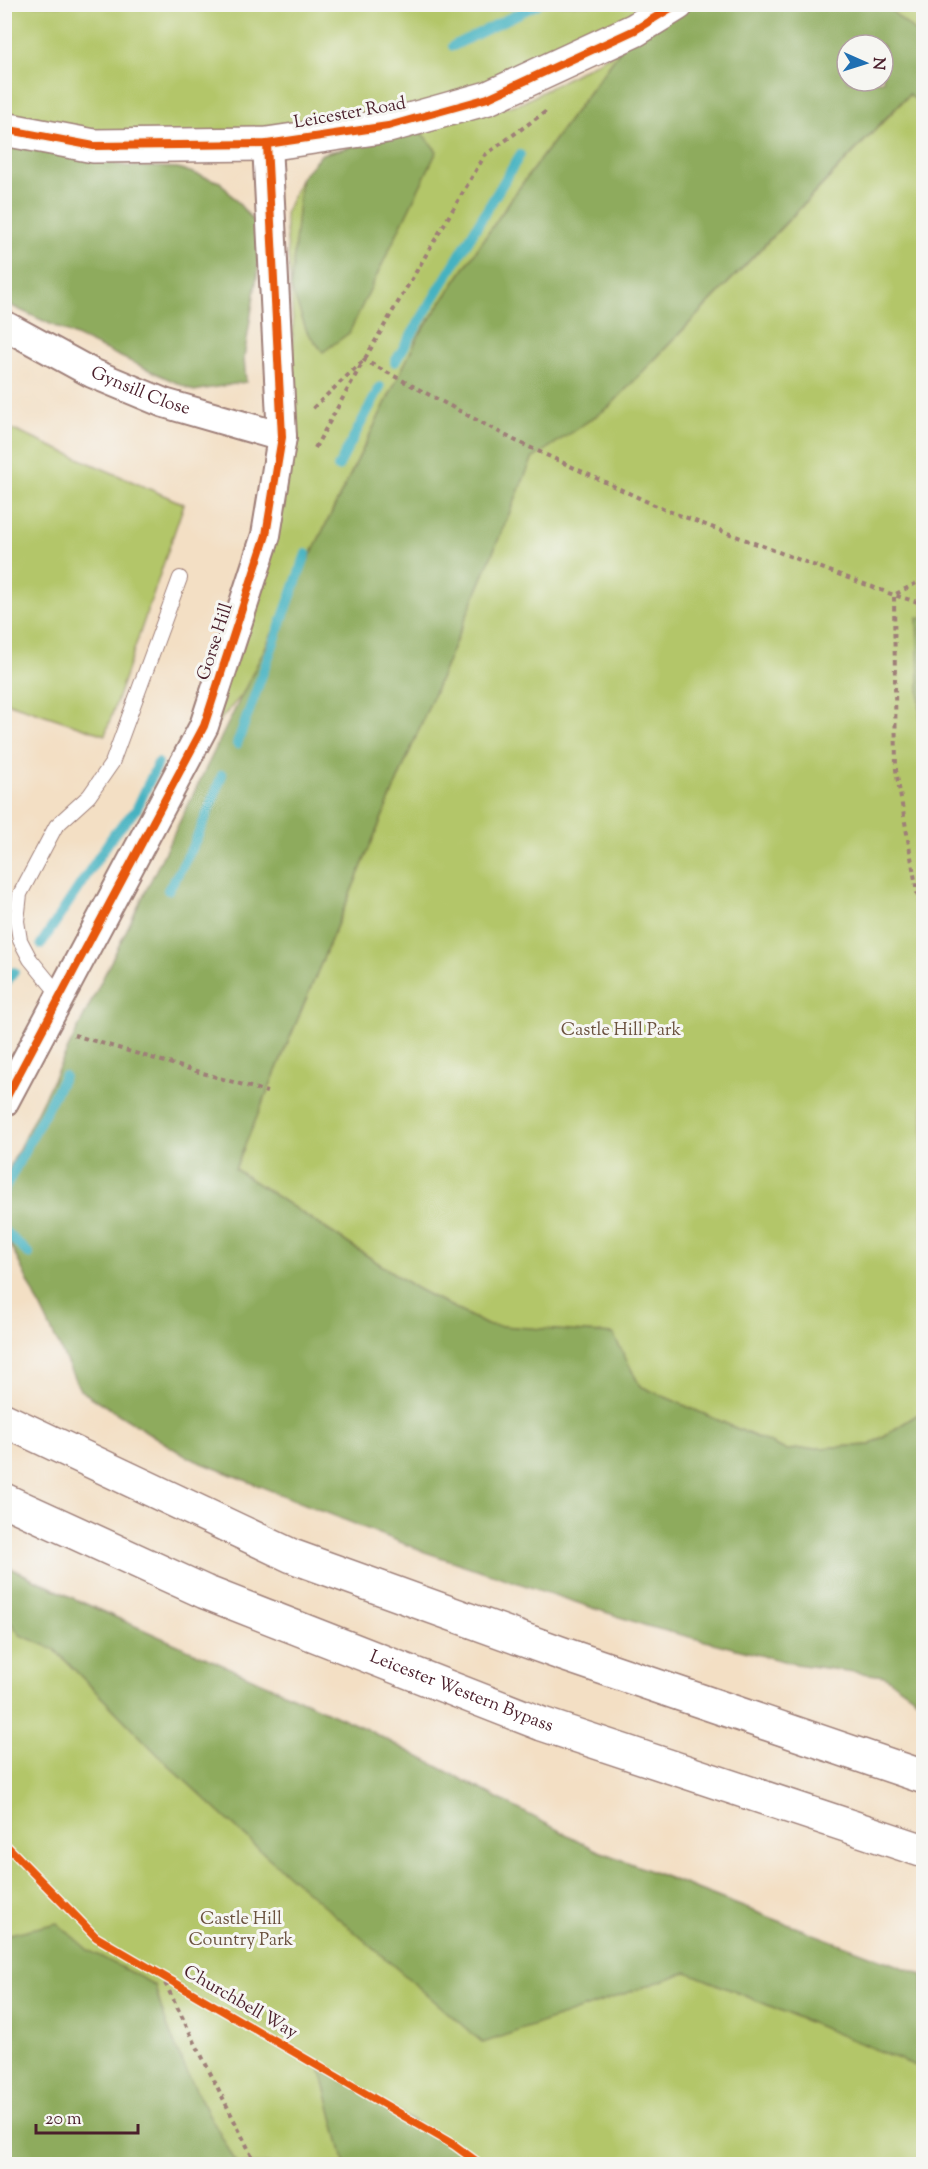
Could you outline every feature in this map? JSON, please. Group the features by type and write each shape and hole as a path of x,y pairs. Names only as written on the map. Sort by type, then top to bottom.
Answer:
{"main road":[{"name":"Leicester Road","path":"4,129 94,146 267,144 388,126 488,98 635,30 677,4"},
{"path":"14,1425 292,1556 563,1654 924,1777"},
{"name":"Leicester Western Bypass","path":"7,1502 205,1592 542,1724 924,1851"}],"street":[{"name":"Gorse Hill","path":"4,1102 204,726 266,535 282,437 267,144"},
{"name":"Gynsill Close","path":"4,325 92,373 164,403 282,437"}],"lane":[{"path":"61,997 30,959 20,940 17,921 20,894 56,826 89,796 112,763 180,578"}],"path":[{"path":"312,452 485,155 552,108"},
{"path":"282,437 364,360"},
{"path":"364,360 514,440 663,509 894,595 924,604"},
{"path":"894,595 924,579"},
{"path":"894,595 896,770 924,932"},
{"path":"45,1027 267,1092"},
{"path":"161,1976 256,2164"}],"green space":[{"path":"4,5 674,5 461,105 267,144 5,124"},
{"path":"683,5 885,5 923,39 923,106 909,94 609,407 532,459 235,1169 416,1288 487,1325 613,1334 640,1386 786,1450 870,1445 923,1411 923,1703 884,1676 795,1664 647,1626 425,1552 187,1457 80,1390 5,1233 5,1177 419,335 514,195 635,30"},
{"path":"884,5 923,5 923,40"},
{"path":"621,49 514,195 419,335 242,695 212,729 291,396 293,323 285,214 301,178 322,154 522,103"},
{"name":"Castle Hill Park","path":"910,94 924,106 923,1411 870,1445 786,1450 640,1386 613,1335 487,1325 416,1288 235,1169 532,459 609,407"},
{"path":"419,130 437,151 349,333 323,352 307,332 291,287 301,178 322,154"},
{"path":"5,145 126,166 178,168 220,182 258,226 258,270 244,358 246,382 194,391 5,303"},
{"path":"9,428 184,504 105,735 6,702 5,705 4,440"},
{"path":"917,617 924,619 923,812"},
{"path":"4,1565 79,1601 366,1729 596,1850 923,1975 923,2069 687,1972 483,2043 270,1859 169,1766 54,1649 20,1635 5,1615"},
{"name":"Castle Hill Country Park","path":"5,1565 79,1601 366,1729 596,1850 923,1977 923,2164 5,2164"},
{"path":"57,1923 88,1950 155,1985 169,2032 179,2055 237,2164 5,2164 5,1935"},
{"path":"320,2067 454,2145 480,2164 345,2164"}],"waterway":[{"path":"453,46 538,4"},
{"path":"395,362 520,155"},
{"path":"338,467 380,387"},
{"path":"237,744 306,554"},
{"path":"41,944 114,834 136,810 158,763"},
{"path":"168,890 198,834 222,775"},
{"path":"4,985 14,972"},
{"path":"4,1190 64,1076"},
{"path":"4,1231 29,1254"}],"cycle path":[{"path":"4,129 94,146 267,144 388,126 488,98 635,30 677,4"},
{"path":"4,1102 204,726 266,535 282,437 267,144"},
{"name":"Churchbell Way","path":"4,1843 96,1937 454,2145 480,2164"}]}
